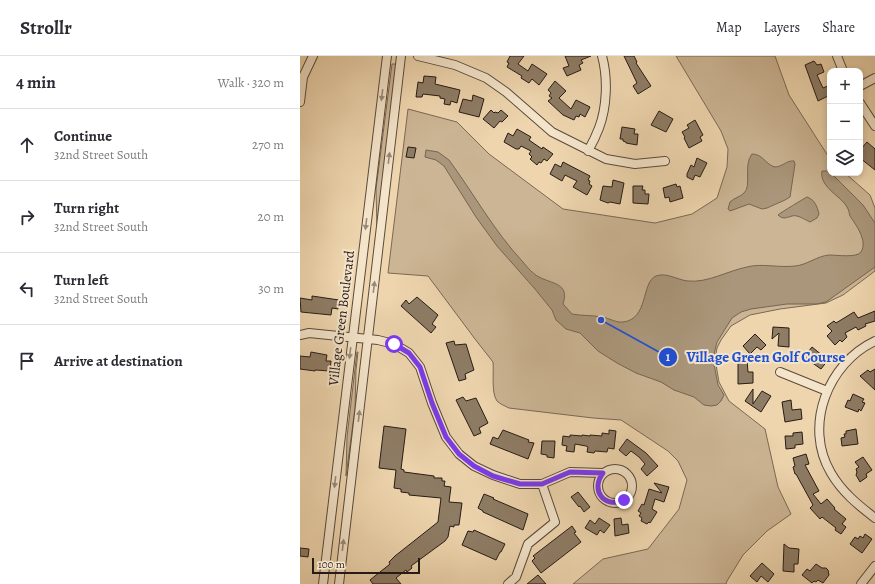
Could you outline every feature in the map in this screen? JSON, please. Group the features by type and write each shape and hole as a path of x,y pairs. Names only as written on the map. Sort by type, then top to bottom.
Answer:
{"street":[{"path":"300,102 303,77 313,56"},
{"name":"Village Green Boulevard","path":"323,584 387,56"},
{"name":"Village Green Boulevard","path":"339,584 369,339 401,56"},
{"path":"418,56 455,65 486,78 506,92 552,132 588,152 606,159 634,164 665,161"},
{"path":"588,152 599,127 605,102 606,81 602,56"},
{"path":"836,56 842,68"},
{"path":"863,84 875,78"},
{"path":"861,104 875,126"},
{"path":"300,335 309,333 369,339 394,344 409,353 420,367 432,403 446,437 459,454 474,466 493,476 520,484 542,484 570,472 603,473 613,469 624,471 631,480 632,486 628,497 619,503 613,503 603,499 600,494 598,483 603,473"},
{"path":"875,341 864,346 847,360 836,374 827,391 822,409 820,430 822,452 830,471 842,489 875,518"},
{"path":"780,372 827,391"},
{"path":"508,584 516,577 528,544 555,522 542,484"},
{"path":"861,584 875,566"}],"shaded area":[{"path":"676,56 775,56 789,95 827,154 827,176 848,176 870,195 875,208 875,271 843,295 826,303 780,309 750,315 731,326 717,348 715,359 719,382 729,401 765,429 778,487 791,514 767,531 743,555 726,584 573,584 603,559 648,549 679,509 687,480 678,461 668,451 621,420 509,408 497,401 494,393 493,362 428,276 388,273 408,109 457,122 489,154 563,209 655,223 692,214 717,198 727,167 728,149 721,131"},
{"path":"392,64 395,64 396,66 377,230 376,189"},
{"path":"426,150 438,152 449,160 493,225 526,266 537,276 562,288 565,297 563,304 572,314 602,317 620,322 631,319 641,308 651,280 660,275 695,281 710,279 753,266 795,266 829,255 851,256 859,254 863,248 860,233 850,216 847,207 827,187 822,177 822,171 827,171 827,176 834,176 863,205 875,223 875,267 826,302 816,304 787,304 751,309 741,312 732,318 717,342 714,354 714,364 718,385 724,395 717,405 704,405 694,397 674,390 661,382 636,373 617,363 598,351 580,333 566,329 556,320 552,310 497,246 476,217 444,166 436,160 425,157"},
{"path":"752,154 756,154 775,167 794,161 795,164 790,197 767,208 762,209 749,204 730,211 728,209 730,202 746,190 748,164"},
{"path":"807,197 814,202 816,206 819,214 817,218 810,222 797,216 783,218 778,215 788,209"},
{"path":"357,352 355,408 346,476 347,437"}],"building":[{"path":"510,56 524,56 518,64 528,71 532,64 547,74 539,85 532,79 529,83 521,78 522,76 507,67 509,63 507,62"},
{"path":"565,56 591,56 581,60 583,63 579,65 581,70 567,76 563,68 569,66"},
{"path":"624,56 634,56 637,62 636,63 651,86 638,94 633,86 637,83"},
{"path":"814,61 817,65 821,64 824,72 817,75 823,88 827,86 827,96 818,101 805,65"},
{"path":"424,76 436,77 435,84 460,90 457,103 451,101 450,105 444,104 445,99 440,98 440,96 423,94 422,97 416,97 418,82 423,83"},
{"path":"555,81 566,91 559,98 571,109 576,100 590,107 585,117 580,114 579,117 576,116 574,120 563,115 548,101 552,98 549,96 551,93 548,90"},
{"path":"473,95 484,99 479,117 459,112 463,99 472,101"},
{"path":"491,110 494,113 498,113 501,110 508,116 502,122 500,121 494,128 483,119"},
{"path":"659,111 673,119 666,132 651,125"},
{"path":"695,120 703,135 700,137 702,141 689,148 682,132 689,128 687,125"},
{"path":"622,127 635,129 634,134 638,134 637,145 626,143 623,139 620,139"},
{"path":"517,129 531,137 529,140 542,149 543,147 553,154 547,161 544,159 537,165 530,159 532,157 529,154 531,151 521,146 519,149 516,149 504,142 508,133 513,136"},
{"path":"867,142 875,149 875,170 863,160 863,147"},
{"path":"408,147 416,148 414,158 406,157"},
{"path":"697,158 707,163 700,177 695,175 693,180 687,177 687,174 691,165 694,167"},
{"path":"563,162 590,176 588,180 590,181 589,184 592,186 587,195 573,187 577,181 565,175 562,181 550,174 555,164 561,167"},
{"path":"613,180 624,183 620,204 608,203 600,200 603,186 612,187"},
{"path":"676,184 677,187 680,186 683,198 670,202 669,197 665,198 663,188"},
{"path":"633,186 643,186 642,190 645,190 645,194 649,194 648,204 633,203"},
{"path":"312,296 339,300 338,309 332,308 331,315 301,312 300,298 312,300"},
{"path":"417,297 438,315 432,324 436,327 431,333 401,306 406,300 409,304"},
{"path":"875,311 875,321 865,324 866,326 858,330 856,327 845,333 847,337 842,342 840,340 835,345 827,336 832,331 827,326 834,321 836,323 854,312 858,318"},
{"path":"773,327 789,328 789,347 778,346 779,333 772,339"},
{"path":"755,334 766,345 761,350 757,347 750,354 743,346"},
{"path":"454,341 455,345 466,344 474,370 465,374 466,379 459,381 446,343"},
{"path":"812,347 828,360 821,369 804,357"},
{"path":"311,352 327,355 326,361 331,361 330,371 300,369 300,356 310,357"},
{"path":"747,360 748,372 753,372 753,383 738,384 738,361"},
{"path":"875,369 875,390 860,376 868,370 870,372"},
{"path":"753,389 753,404 762,391 771,396 761,412 745,401"},
{"path":"853,394 864,399 862,402 865,403 861,411 859,409 858,412 845,407"},
{"path":"463,397 466,401 476,398 488,423 479,428 481,433 474,436 456,400"},
{"path":"791,400 792,410 801,409 802,419 785,422 782,402"},
{"path":"384,426 406,429 401,469 404,470 404,472 434,476 434,478 442,478 442,481 445,481 444,486 451,487 449,502 462,503 459,525 454,525 454,527 450,526 448,537 445,541 411,566 412,568 407,572 406,570 396,578 401,584 373,584 370,580 390,564 389,562 395,556 438,522 441,498 409,495 409,493 401,492 401,489 394,488 396,470 379,468"},
{"path":"856,429 858,444 842,446 841,438 845,437 844,434 846,434 846,431"},
{"path":"503,430 529,440 528,442 534,443 528,459 490,444 493,437 498,439"},
{"path":"609,430 616,431 614,449 608,448 607,452 587,452 588,447 575,444 574,452 566,451 567,446 562,445 563,436 602,436 602,433 609,434"},
{"path":"802,432 803,444 795,445 795,448 786,449 785,436 793,436 793,433"},
{"path":"627,439 646,453 658,466 647,476 641,469 645,464 639,457 631,451 626,456 619,450"},
{"path":"542,441 555,441 554,458 541,454"},
{"path":"806,454 809,464 805,465 819,491 813,494 821,504 827,499 835,508 834,509 846,519 842,524 846,527 841,534 822,517 820,519 810,508 813,505 795,474 793,458"},
{"path":"863,457 872,470 866,474 867,477 860,482 856,475 856,469 859,467 855,462"},
{"path":"654,483 669,487 664,502 655,499 652,509 657,512 650,523 649,522 647,524 641,521 642,518 639,516 641,513 638,511 642,504 644,505 649,489 662,493"},
{"path":"578,492 590,507 584,512 571,497"},
{"path":"484,494 528,514 523,530 483,512 478,508"},
{"path":"599,518 610,525 604,533 600,530 597,535 585,528 590,520 595,524"},
{"path":"621,518 622,525 628,524 629,533 615,536 614,519"},
{"path":"572,526 576,532 574,533 581,542 541,573 532,561 535,558 533,556"},
{"path":"474,530 505,544 496,560 462,545 468,531 473,532"},
{"path":"865,534 872,539 862,553 850,544 855,537 858,539 860,536 863,538"},
{"path":"784,544 789,548 799,549 798,564 794,564 794,572 783,571"},
{"path":"300,548 309,549 308,557 300,556"},
{"path":"762,563 774,574 768,582 761,576 757,582 750,576"},
{"path":"816,564 828,570 829,575 823,583 818,580 812,583 802,575 807,569 810,571"},
{"path":"538,575 546,584 527,584"}],"place":[{"name":"Village Green Golf Course","path":"601,320"}],"route":[{"path":"394,344 409,353 420,367 432,403 446,437 459,454 474,466 493,476 520,484 542,484 570,472 603,473 599,478 598,483 598,489 603,499 613,503 619,503 624,500"}]}
